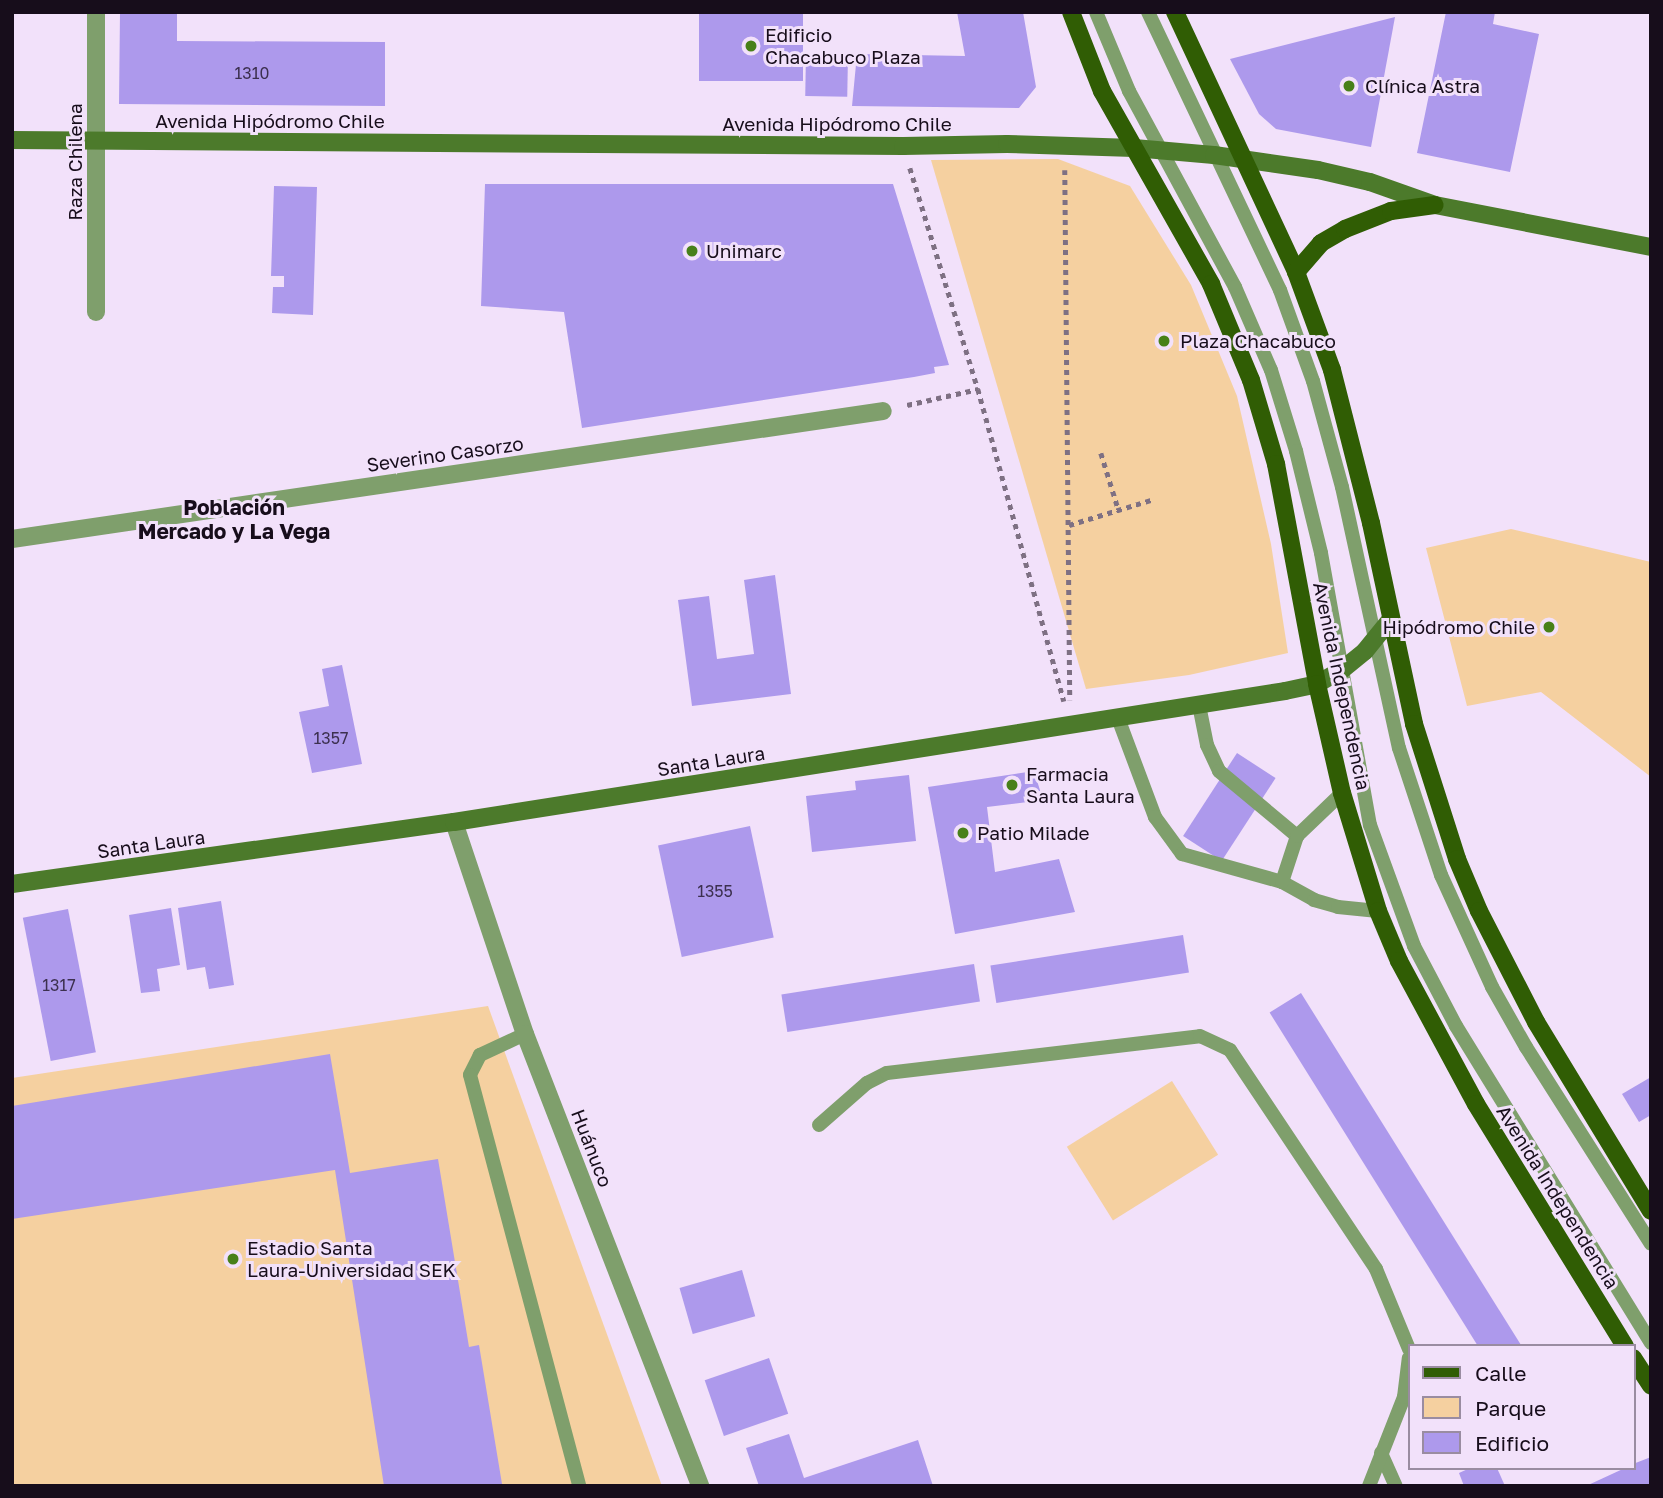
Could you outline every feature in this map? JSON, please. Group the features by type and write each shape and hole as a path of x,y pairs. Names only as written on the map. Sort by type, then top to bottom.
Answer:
{"main road":[{"name":"Avenida Independencia","path":"1070,12 1102,91 1211,284 1251,380 1276,464 1317,684 1342,793 1378,911 1399,961 1432,1026 1624,1344"},
{"path":"1175,12 1296,272 1332,370 1371,523 1413,724 1433,792 1479,911 1536,1022 1651,1211"},
{"path":"1296,272 1321,243 1345,229 1391,211 1435,205"},
{"path":"1635,1361 1651,1386"}],"street":[{"name":"Raza Chilena","path":"96,12 96,312"},
{"name":"Avenida Hipódromo Chile","path":"12,141 903,146 1007,144 1134,148 1214,155 1318,170 1370,182 1435,205 1651,247"},
{"name":"Severino Casorzo","path":"12,539 883,411"},
{"name":"Santa Laura","path":"12,884 454,822 1070,726 1317,684 1343,669 1375,641 1391,619"},
{"name":"Huánuco","path":"454,822 525,1034 699,1486"}],"lane":[{"path":"1096,12 1129,91 1235,287 1271,370 1309,502 1343,669 1370,825 1384,869 1415,946 1456,1026 1651,1343"},
{"path":"1148,12 1280,290 1313,381 1339,474 1405,773 1461,924 1526,1047 1651,1244"},
{"path":"1199,705 1211,755 1219,771 1297,836"},
{"path":"1118,718 1155,817 1182,854 1282,882 1314,900 1338,907 1378,911"},
{"path":"1282,882 1297,836 1342,793"},
{"path":"525,1034 480,1055 470,1075 579,1486"},
{"path":"819,1125 867,1083 887,1073 1200,1035 1230,1050 1376,1269 1408,1347"},
{"path":"1369,1486 1404,1397 1408,1366"},
{"path":"1381,1453 1396,1486"}],"path":[{"path":"903,146 978,389 1070,726"},
{"path":"1065,147 1070,726"},
{"path":"883,411 978,389"},
{"path":"1101,453 1119,511"},
{"path":"1069,525 1151,500"}],"green space":[{"name":"Plaza Chacabuco","path":"1058,159 1130,186 1191,285 1237,396 1271,544 1288,653 1189,675 1086,689 931,160"},
{"name":"Hipódromo Chile","path":"1511,529 1651,562 1651,777 1541,692 1467,706 1426,548"},
{"name":"Estadio Santa Laura-Universidad SEK","path":"488,1006 662,1486 12,1486 12,1078"},
{"path":"1172,1081 1218,1155 1113,1220 1067,1147"}],"building":[{"path":"120,12 177,12 177,41 385,42 385,106 119,104"},
{"name":"Edificio Chacabuco Plaza","path":"699,12 803,12 803,81 699,81"},
{"path":"957,12 1023,12 1036,87 1019,108 852,106 857,54 965,56"},
{"path":"1446,12 1495,12 1493,24 1539,34 1510,172 1417,153"},
{"path":"1395,17 1371,147 1276,129 1259,114 1230,59"},
{"path":"806,53 848,54 847,97 805,96"},
{"name":"Unimarc","path":"485,184 893,184 949,365 934,367 935,373 914,377 582,428 564,312 481,306"},
{"path":"274,186 317,187 313,315 272,313 273,287 284,287 284,276 271,276"},
{"path":"775,575 791,694 692,706 678,600 709,596 717,659 754,654 744,580"},
{"path":"342,665 362,764 312,773 299,712 329,706 322,669"},
{"path":"1237,753 1276,778 1222,861 1183,836"},
{"name":"Patio Milade","path":"1034,771 1043,800 987,807 995,872 1059,859 1075,912 955,934 928,787"},
{"path":"909,775 916,841 812,852 806,796 856,790 855,781"},
{"path":"750,826 774,938 682,957 658,846"},
{"path":"221,901 234,985 209,989 205,967 187,970 178,908"},
{"path":"171,908 180,965 157,969 160,991 141,993 129,915"},
{"path":"68,909 96,1052 51,1061 23,918"},
{"path":"1183,935 1189,973 996,1003 990,966"},
{"path":"974,964 980,1002 787,1032 781,995"},
{"path":"1301,993 1520,1344 1477,1344 1270,1013"},
{"path":"330,1054 350,1173 438,1159 469,1347 479,1345 502,1484 384,1486 335,1170 12,1219 12,1106"},
{"path":"1651,1077 1651,1115 1639,1122 1622,1094"},
{"path":"742,1270 755,1316 693,1334 680,1288"},
{"path":"769,1358 788,1414 724,1436 705,1380"},
{"path":"789,1434 804,1478 918,1440 933,1486 759,1486 746,1448"},
{"path":"1651,1457 1651,1486 1586,1486 1621,1470 1635,1470 1635,1463"},
{"path":"1466,1470 1498,1470 1505,1486 1464,1486 1459,1473"}],"place":[{"name":"Edificio Chacabuco Plaza","path":"751,46"},
{"name":"Clínica Astra","path":"1349,86"},
{"name":"Unimarc","path":"692,251"},
{"name":"Plaza Chacabuco","path":"1164,341"},
{"name":"Hipódromo Chile","path":"1549,627"},
{"name":"Farmacia Santa Laura","path":"1012,785"},
{"name":"Patio Milade","path":"963,833"},
{"name":"Estadio Santa Laura-Universidad SEK","path":"233,1259"}],"district":[{"name":"Población Mercado y La Vega","path":"234,519"}]}
